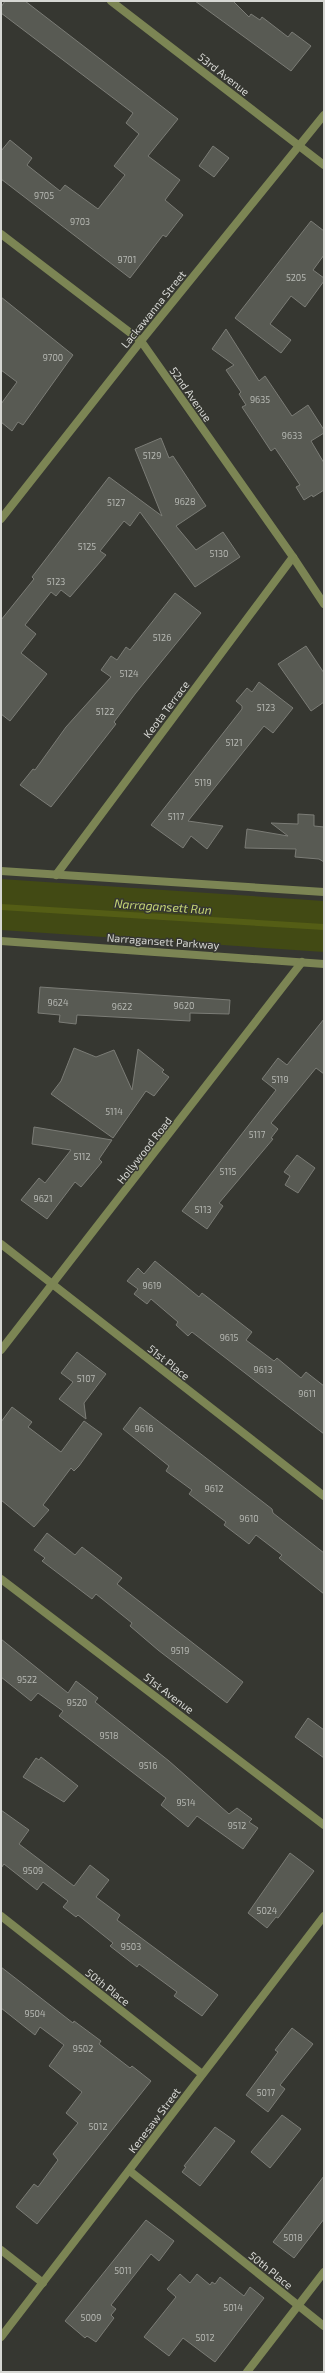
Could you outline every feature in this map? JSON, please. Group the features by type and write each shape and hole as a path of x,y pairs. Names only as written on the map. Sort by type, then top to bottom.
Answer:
{"street":[{"name":"53rd Avenue","path":"111,1 324,165"},
{"name":"Lackawanna Street","path":"1,519 141,341 324,115"},
{"name":"52nd Avenue","path":"1,234 141,341 293,556 324,604"},
{"name":"Keota Terrace","path":"56,875 293,556"},
{"path":"1,871 324,892"},
{"name":"Narragansett Parkway","path":"1,941 324,964"},
{"name":"Hollywood Road","path":"1,1350 53,1285 302,962"},
{"name":"51st Place","path":"1,1244 324,1496"},
{"name":"51st Avenue","path":"1,1579 324,1825"},
{"name":"50th Place","path":"1,1916 202,2074"},
{"name":"Kenesaw Street","path":"1,2337 130,2171 202,2074 324,1916"},
{"name":"50th Place","path":"130,2171 324,2326"},
{"path":"1,2250 43,2283"},
{"path":"247,2372 324,2272"}],"green space":[{"path":"1,879 324,901 324,952 1,930"}],"building":[{"path":"5,1 25,1 178,119 148,156 180,180 165,200 183,215 166,237 163,235 130,278 1,179 1,151 10,140 32,158 27,165 60,191 65,185 98,209 125,175 114,166 139,134 126,123 133,113 1,13 1,7"},
{"path":"195,1 233,1 249,17 251,14 260,20 262,17 288,37 292,32 311,46 291,71"},
{"path":"213,146 229,158 214,177 199,166"},
{"path":"311,221 324,231 324,255 313,270 324,278 324,281 305,307 291,296 270,324 291,340 281,353 235,318"},
{"path":"1,297 73,355 23,425 18,422 12,431 1,422 1,404 17,382 1,370"},
{"path":"226,329 259,381 265,376 292,416 308,405 324,430 324,433 311,441 324,463 324,490 313,497 312,495 304,500 296,487 300,485 275,448 271,451 242,407 246,405 239,394 241,392 226,370 234,365 212,349"},
{"path":"161,438 169,458 173,456 206,506 176,526 196,550 223,532 240,557 195,587 140,512 130,526 124,521 100,551 106,555 70,597 61,590 56,596 51,592 25,625 36,634 21,653 47,674 10,721 1,714 1,620 34,579 32,577 109,477 162,516 135,449"},
{"path":"175,593 201,613 135,694 114,722 116,724 51,807 20,785 33,769 35,770 66,727 111,677 101,670 111,656 117,660 126,647 130,650"},
{"path":"306,646 324,673 324,702 311,711 278,664"},
{"path":"259,682 293,708 273,733 264,726 188,821 223,826 207,849 191,836 183,848 151,825 242,709 242,706 236,701 247,688 252,692"},
{"path":"298,814 314,815 314,826 324,827 324,862 319,859 295,857 296,849 245,848 247,829 288,836 271,823 298,824"},
{"path":"40,987 230,1000 229,1014 190,1013 190,1021 77,1015 76,1024 59,1022 60,1015 38,1013"},
{"path":"324,1019 324,1074 316,1068 271,1123 278,1129 271,1138 273,1139 219,1203 223,1206 207,1229 182,1211 276,1090 262,1079 278,1058 287,1065"},
{"path":"74,1048 96,1057 114,1050 132,1090 138,1049 164,1070 162,1072 169,1077 154,1096 146,1091 113,1138 51,1094 61,1081"},
{"path":"34,1127 112,1140 99,1159 102,1162 81,1187 75,1182 47,1219 21,1200 39,1178 45,1183 71,1150 32,1144"},
{"path":"297,1155 315,1168 298,1193 285,1185 290,1176 284,1172"},
{"path":"155,1261 199,1297 202,1293 252,1332 246,1340 274,1361 277,1358 301,1378 306,1372 324,1386 324,1434 192,1332 188,1336 176,1325 178,1322 151,1299 147,1304 134,1294 138,1289 127,1281 138,1268 144,1274"},
{"path":"77,1352 106,1374 84,1403 86,1419 59,1399 73,1382 61,1373"},
{"path":"12,1407 32,1422 28,1427 61,1452 84,1421 102,1434 79,1466 74,1471 71,1468 43,1505 49,1510 34,1527 1,1500 1,1422"},
{"path":"140,1407 272,1509 273,1513 324,1553 324,1594 279,1558 282,1555 256,1535 249,1544 224,1525 226,1522 189,1494 192,1490 166,1471 169,1466 123,1429"},
{"path":"47,1533 75,1555 82,1547 122,1578 117,1584 243,1682 227,1703 158,1650 130,1626 132,1623 96,1594 92,1599 42,1561 45,1558 34,1550"},
{"path":"1,1639 68,1693 76,1681 98,1698 95,1702 169,1761 229,1814 237,1808 252,1819 249,1822 258,1828 243,1849 197,1816 188,1827 161,1805 166,1798 59,1716 63,1711 38,1693 31,1701 1,1677"},
{"path":"308,1718 324,1730 324,1758 295,1737"},
{"path":"41,1757 78,1786 64,1802 23,1777 36,1758 39,1760"},
{"path":"1,1810 29,1830 19,1844 74,1886 90,1865 109,1880 96,1897 120,1915 117,1920 218,1995 202,2016 174,1996 177,1992 139,1964 137,1967 110,1946 113,1943 78,1915 76,1917 63,1907 68,1901 43,1882 37,1890 4,1864 1,1868"},
{"path":"290,1853 314,1871 278,1918 276,1917 267,1928 248,1913"},
{"path":"1,1967 73,2023 74,2021 101,2041 99,2044 130,2068 132,2066 151,2081 37,2224 16,2207 34,2184 38,2187 58,2160 53,2154 78,2123 66,2113 82,2092 49,2066 64,2045 40,2027 35,2035 1,2008"},
{"path":"292,2028 313,2044 280,2085 285,2089 268,2112 246,2095 278,2052 275,2050"},
{"path":"282,2115 301,2129 270,2168 251,2152"},
{"path":"215,2127 235,2141 200,2186 182,2172 186,2167 184,2166"},
{"path":"324,2176 324,2219 294,2258 273,2242"},
{"path":"146,2220 174,2241 159,2261 151,2254 111,2305 116,2309 111,2315 114,2318 96,2342 87,2336 85,2338 65,2321"},
{"path":"180,2274 190,2283 197,2274 210,2285 212,2282 215,2284 220,2277 244,2296 250,2287 264,2298 215,2362 183,2338 169,2356 144,2337 176,2297 167,2289"}],"waterway":[{"name":"Narragansett Run","path":"1,907 324,927"}]}
